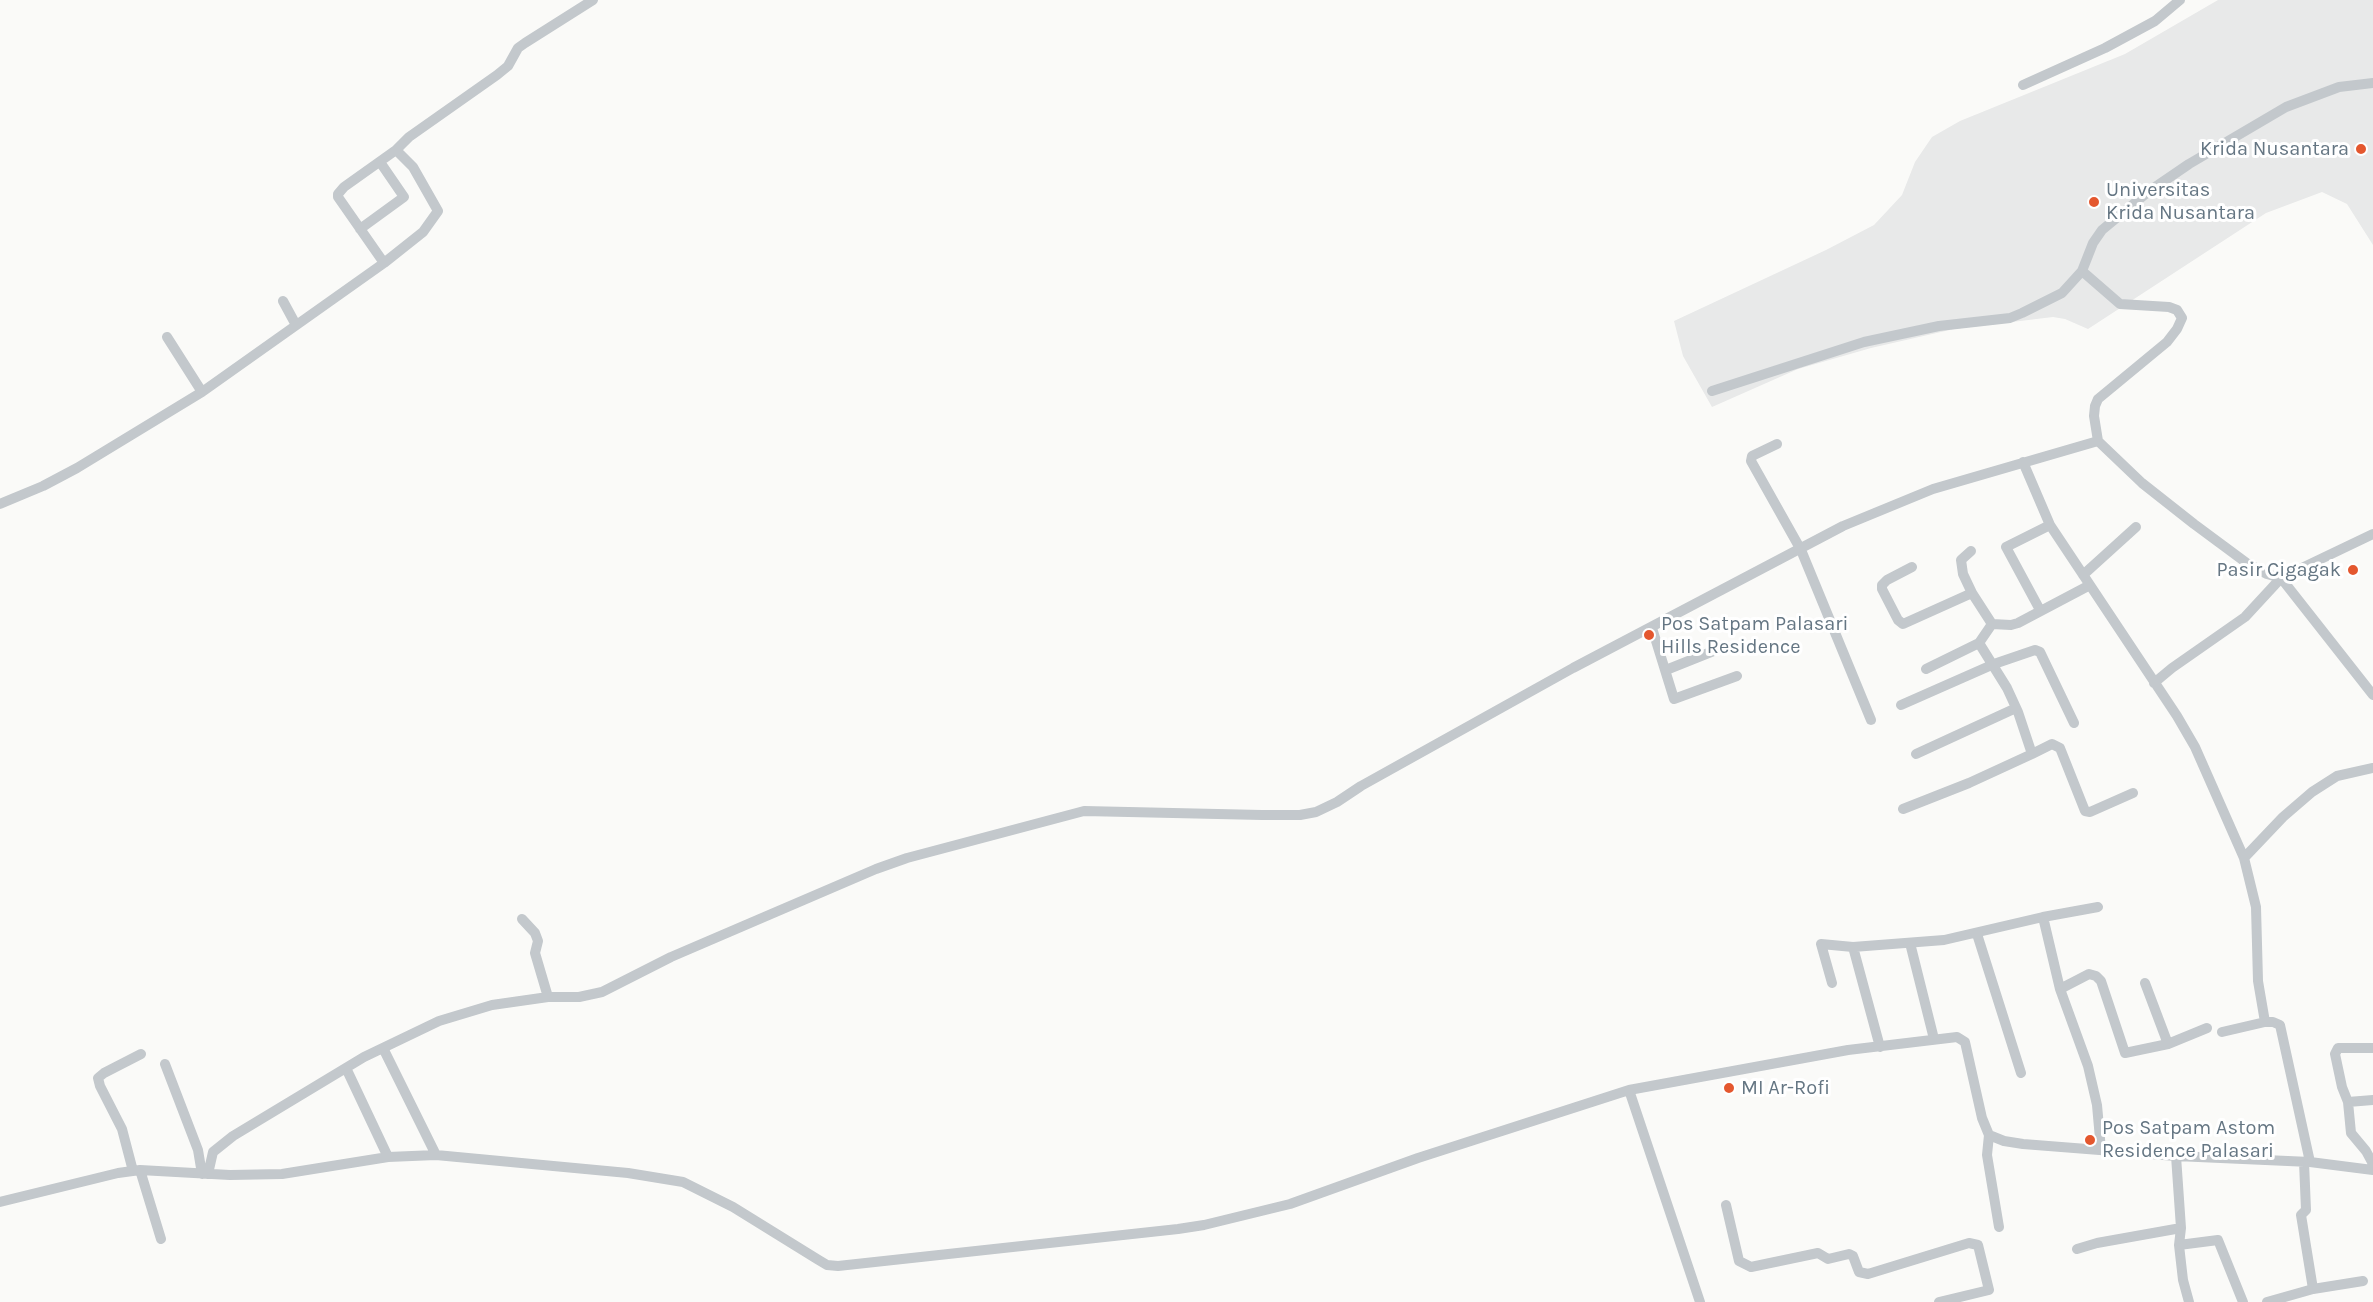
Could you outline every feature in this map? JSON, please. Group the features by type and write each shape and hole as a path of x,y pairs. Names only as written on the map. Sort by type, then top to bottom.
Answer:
{"street":[{"path":"384,263 338,194 410,137 497,75 508,66 518,48 592,0"},
{"path":"2023,85 2105,48 2155,21 2180,0"},
{"path":"1712,391 1864,342 1939,326 2016,316 2062,292 2082,271 2093,243 2102,230 2148,192 2189,164 2286,107 2339,87 2373,83"},
{"path":"0,504 43,486 77,468 202,392 384,263 423,232 438,212 413,167 396,150"},
{"path":"360,229 404,197 380,162"},
{"path":"2082,271 2120,304 2169,306 2177,310 2182,318 2178,329 2167,342 2098,399 2094,416 2098,441 2142,483 2194,524 2248,564 2281,578 2373,695"},
{"path":"283,301 296,325"},
{"path":"167,337 202,392"},
{"path":"205,1174 217,1148 346,1068 439,1021 492,1005 548,997 579,997 602,992 671,957 876,869 971,839 1084,811 1262,815 1300,815 1316,812 1573,668 1843,526 1903,500 2098,441"},
{"path":"1777,444 1752,456 1751,461 1801,550 1871,720"},
{"path":"2023,462 2050,525 2177,716 2195,747 2244,858 2254,894 2258,981 2265,1022"},
{"path":"2040,610 2006,547 2050,525"},
{"path":"2083,575 2136,527"},
{"path":"2154,683 2245,617 2281,578 2373,534"},
{"path":"1971,551 1961,560 1963,574 1992,624"},
{"path":"1912,567 1882,585 1898,620 1903,624 1972,593"},
{"path":"1992,624 2012,625 2090,585"},
{"path":"1926,669 1979,642 1992,624"},
{"path":"1652,628 1674,699 1677,700 1737,676"},
{"path":"1979,642 1994,664 2016,708 2032,754"},
{"path":"1666,670 1726,646"},
{"path":"1901,705 1994,664 2027,652 2040,652 2074,723"},
{"path":"1916,754 2016,708"},
{"path":"1903,809 1969,783 2052,744 2060,748 2081,808 2085,811 2090,812 2133,793"},
{"path":"2244,858 2283,817 2312,792 2337,776 2373,768"},
{"path":"1832,983 1821,944 1853,947 1944,940 2098,907"},
{"path":"2043,917 2060,989 2088,1066 2097,1105 2101,1150"},
{"path":"522,919 535,933 538,941 535,953 548,997"},
{"path":"1977,934 2021,1072"},
{"path":"1910,943 1934,1039"},
{"path":"1853,947 1880,1047"},
{"path":"2060,989 2089,974 2096,976 2101,981 2124,1053 2168,1044 2207,1028"},
{"path":"2145,983 2168,1044"},
{"path":"2222,1032 2265,1022 2276,1023 2282,1028 2307,1162 2306,1210 2301,1215 2313,1289"},
{"path":"0,1202 136,1170 205,1174 282,1174 387,1157 436,1155 628,1173 683,1182 734,1207 827,1265 838,1266 1204,1225 1290,1204 1418,1158 1629,1090 1808,1056 1957,1037 1965,1042 1982,1118 1989,1135 1987,1155 1999,1227"},
{"path":"383,1048 436,1155"},
{"path":"2373,1048 2336,1049 2335,1054 2339,1077 2348,1102 2350,1129 2353,1137 2366,1150 2373,1164"},
{"path":"141,1054 104,1072 99,1078 100,1086 122,1129 161,1239"},
{"path":"165,1064 205,1174"},
{"path":"346,1068 387,1157"},
{"path":"1629,1090 1700,1302"},
{"path":"2348,1102 2373,1100"},
{"path":"1989,1135 2004,1141 2023,1144 2176,1156 2307,1162 2373,1170"},
{"path":"2176,1156 2181,1228 2179,1245 2183,1280 2189,1302"},
{"path":"1726,1205 1739,1260 1751,1268 1818,1253 1828,1258 1849,1254 1853,1256 1858,1272 1868,1274 1975,1243 1980,1249 1989,1290 1939,1302"},
{"path":"2078,1250 2097,1244 2181,1228"},
{"path":"2179,1245 2218,1240 2243,1302"},
{"path":"2267,1302 2313,1289 2363,1281"}],"shaded area":[{"name":"Universitas Krida Nusantara","path":"2218,0 2373,0 2373,245 2347,204 2322,192 2266,213 2088,329 2065,319 2053,317 1954,329 1871,348 1798,369 1712,407 1683,356 1674,321 1874,225 1902,195 1915,162 1932,137 1960,121 2125,54"}],"place":[{"name":"Krida Nusantara","path":"2361,149"},
{"name":"Universitas Krida Nusantara","path":"2094,202"},
{"name":"Pasir Cigagak","path":"2353,570"},
{"name":"Pos Satpam Palasari Hills Residence","path":"1649,635"},
{"name":"MI Ar-Rofi","path":"1729,1088"},
{"name":"Pos Satpam Astom Residence Palasari","path":"2090,1140"}]}
